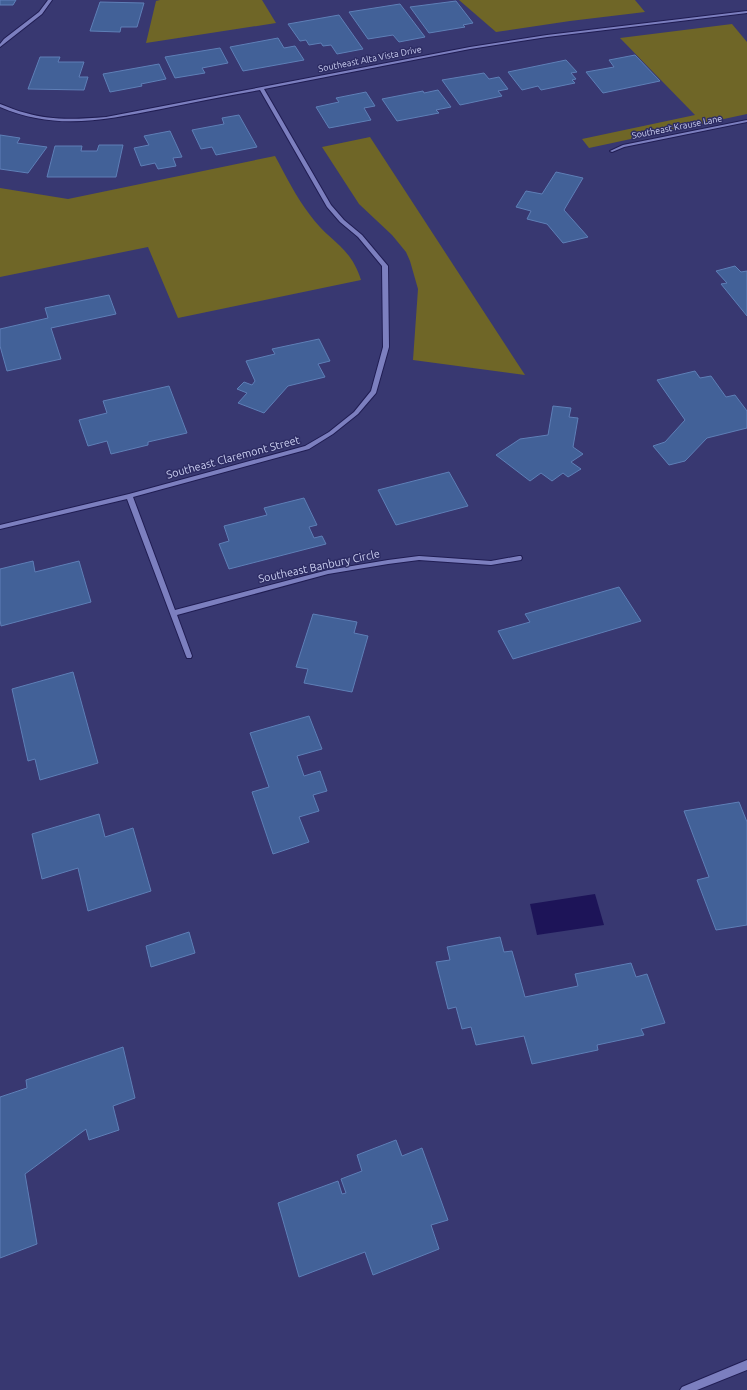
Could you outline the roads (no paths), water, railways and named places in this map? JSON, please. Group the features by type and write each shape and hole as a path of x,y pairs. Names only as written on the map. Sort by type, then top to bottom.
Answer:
{"street":[{"path":"0,46 5,40 35,17 50,0"},
{"name":"Southeast Alta Vista Drive","path":"0,105 33,117 57,120 78,121 106,118 470,48 539,37 747,12"},
{"name":"Southeast Claremont Street","path":"0,527 129,496 307,448 331,433 356,413 374,392 386,347 385,266 360,236 342,221 330,206 261,88"},
{"name":"Southeast Krause Lane","path":"612,151 622,146 747,121"},
{"path":"129,496 189,656"},
{"name":"Southeast Banbury Circle","path":"173,613 328,572 388,562 418,558 491,563 519,558"},
{"path":"685,1390 747,1365"}]}
